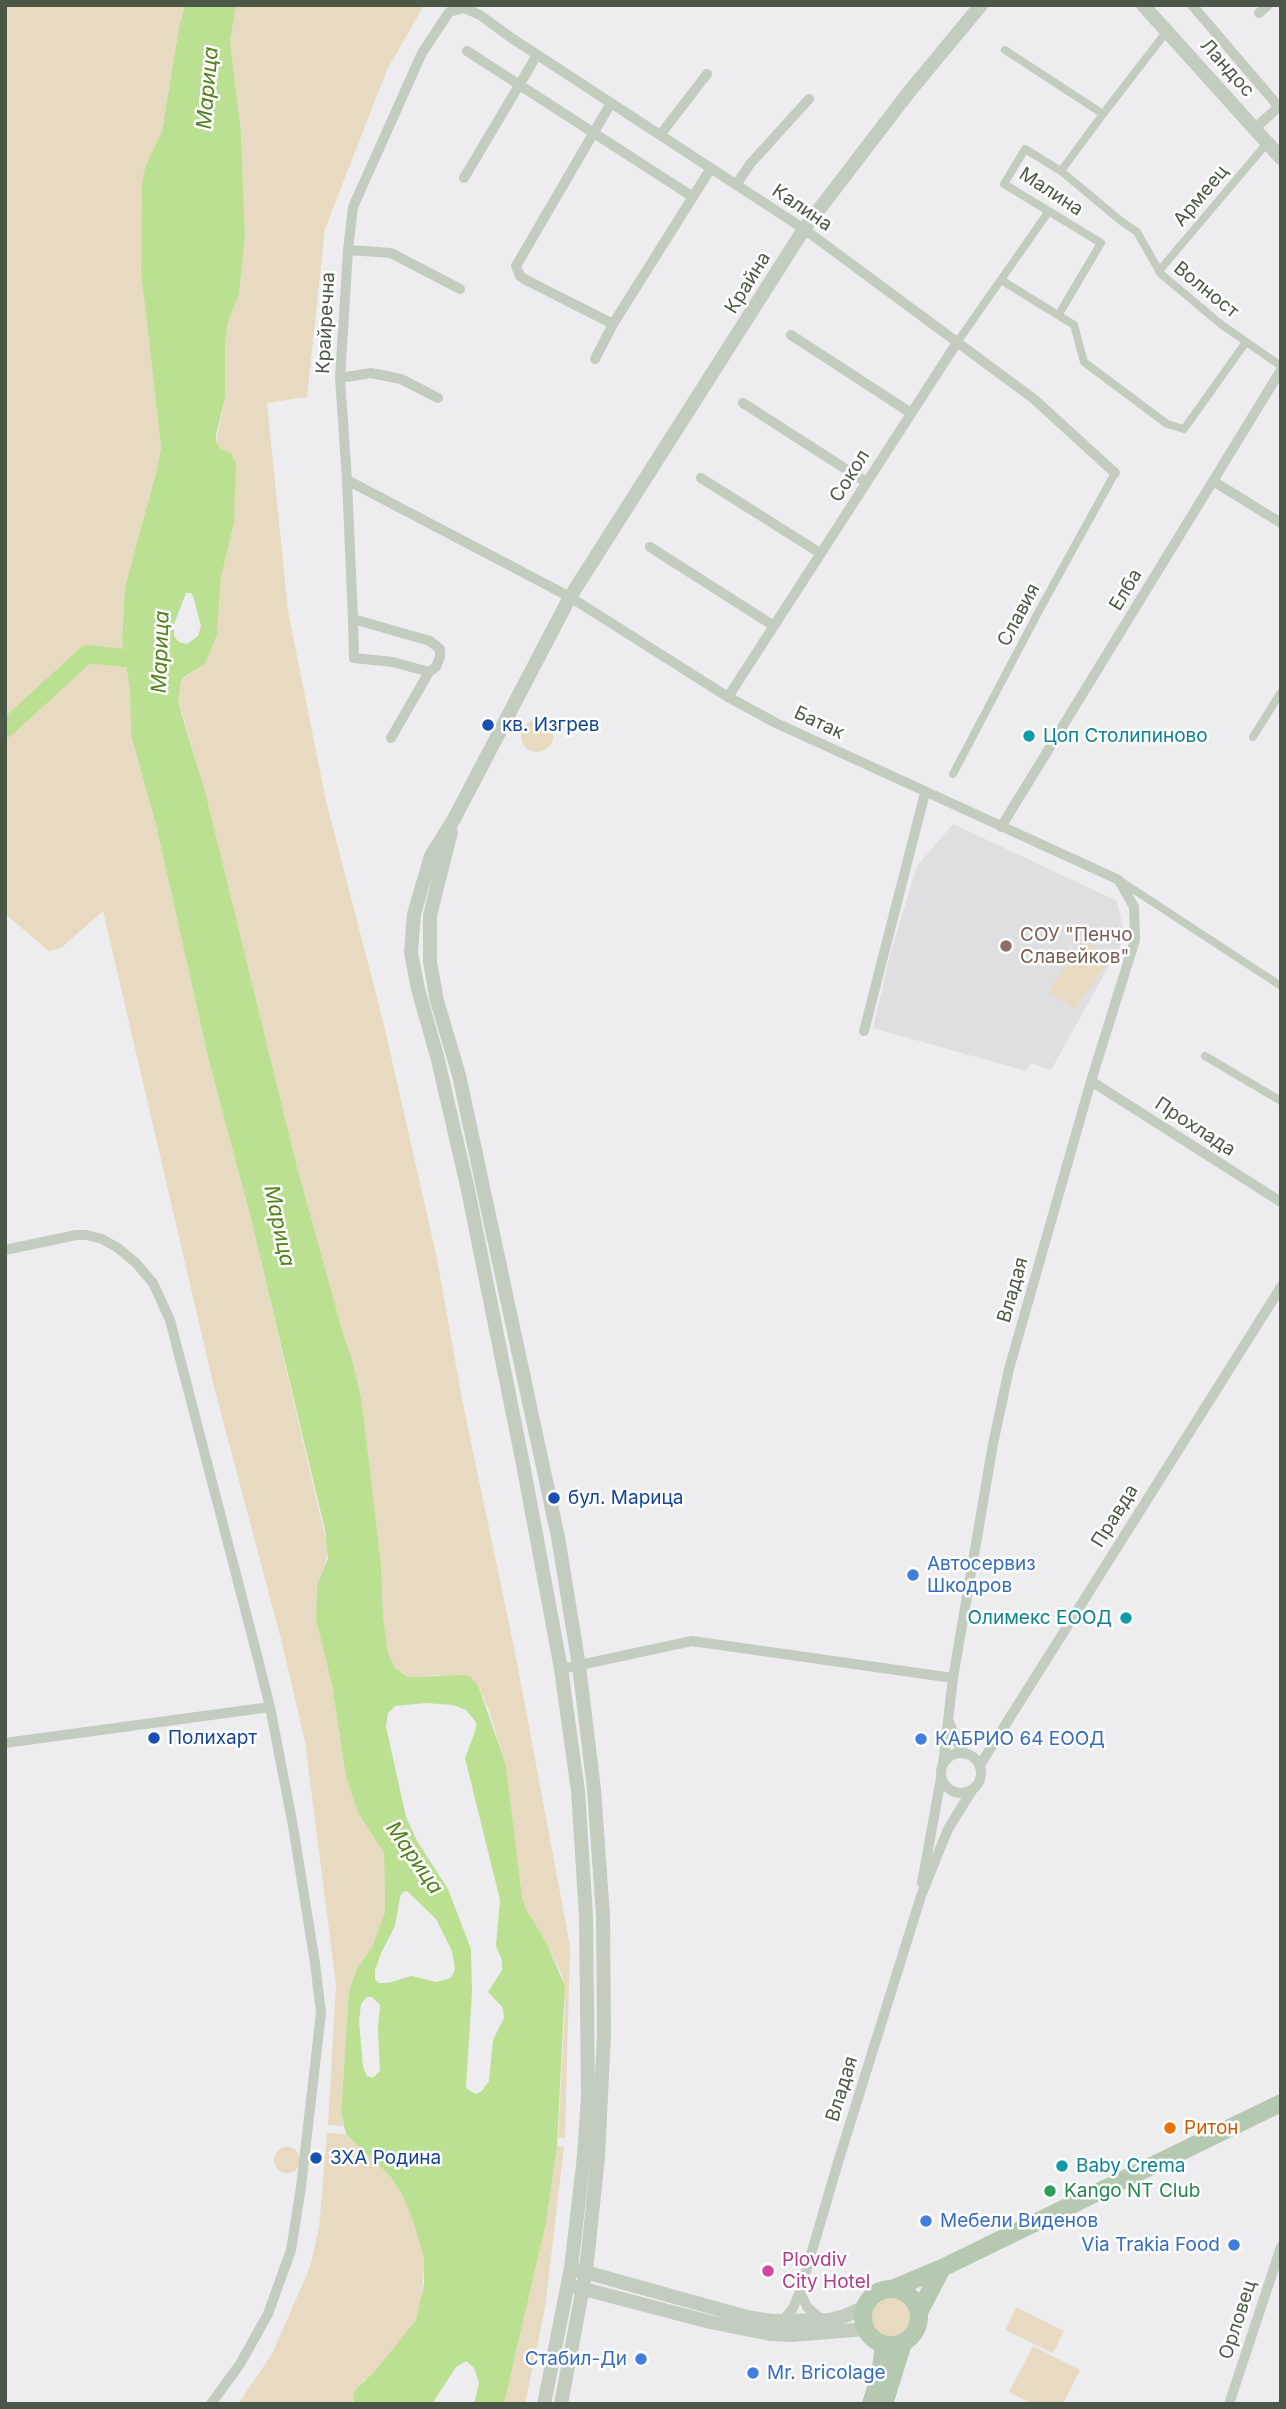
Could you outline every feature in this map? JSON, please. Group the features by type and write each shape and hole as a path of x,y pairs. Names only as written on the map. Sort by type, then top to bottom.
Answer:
{"main road":[{"path":"903,2343 884,2345 873,2339 866,2329 863,2318 865,2308 876,2294 942,2268 1281,2103"},
{"path":"884,2404 903,2343 917,2330 919,2312 942,2268"},
{"path":"892,2289 910,2295 919,2312"},
{"path":"871,2404 880,2376 884,2345"}],"street":[{"name":"Крайна","path":"570,597 804,229 909,92 981,5"},
{"name":"Ландос","path":"1143,5 1281,158"},
{"path":"1192,5 1280,106 1255,128"},
{"path":"1259,13 1268,5"},
{"name":"Калина","path":"449,12 464,8 481,15 804,229 1034,399 1115,473"},
{"name":"Крайречна","path":"429,671 393,662 354,658 340,378 353,208 422,53 449,12"},
{"name":"Малина","path":"1059,314 1101,243 1004,184 1025,149 1061,171 1167,31"},
{"path":"1005,50 1103,114"},
{"path":"467,51 693,197"},
{"path":"464,178 537,54"},
{"path":"660,135 707,74"},
{"path":"736,185 750,164 809,99"},
{"path":"611,103 516,266 520,276 613,324"},
{"name":"Армеец","path":"1158,271 1268,142"},
{"path":"594,359 711,168"},
{"name":"Волност","path":"1061,171 1137,232 1158,271 1222,325 1281,368"},
{"name":"Сокол","path":"728,697 958,341 1049,211"},
{"path":"348,250 391,253 460,289"},
{"path":"1003,278 1074,325 1084,362 1167,424 1184,429 1246,342"},
{"path":"790,335 911,413"},
{"name":"Елба","path":"1001,827 1281,368"},
{"path":"340,378 371,373 401,379 439,398"},
{"path":"743,403 866,482"},
{"name":"Славия","path":"953,774 1115,473"},
{"path":"701,478 820,554"},
{"name":"Батак","path":"347,480 570,597 728,697 776,723 1119,880 1281,986"},
{"path":"1213,481 1281,523"},
{"path":"650,547 774,626"},
{"path":"561,2404 583,2289 578,2270 589,2035 586,1916 578,1791 561,1669 468,1190 411,951 414,914 431,856 454,819 570,597"},
{"path":"353,619 430,641 440,649 436,667 429,671 391,738"},
{"path":"1253,737 1281,692"},
{"path":"864,1031 925,793"},
{"path":"454,819 430,915 430,962 437,1001 459,1075 552,1509 579,1666 594,1789 604,1942 603,2096 578,2270 568,2285 544,2404"},
{"name":"Владая","path":"921,1896 925,1859 941,1778 953,1678 993,1444 1009,1369 1091,1081 1135,940 1134,907 1119,880"},
{"path":"1205,1056 1281,1101"},
{"name":"Прохлада","path":"1091,1081 1281,1202"},
{"path":"5,1250 87,1235 102,1239 118,1248 136,1263 153,1283 170,1320 270,1707 315,1963 321,2012 319,2038 291,2250 268,2314 240,2364 211,2404"},
{"name":"Правда","path":"980,1765 1281,1287"},
{"path":"561,1669 692,1641 953,1678"},
{"path":"5,1743 270,1707"},
{"path":"949,1721 959,1746 980,1765"},
{"path":"943,1764 952,1755 965,1753"},
{"name":"Владая","path":"782,2322 793,2308 800,2292 921,1896 948,1829 981,1778 980,1765"},
{"path":"941,1778 943,1784 954,1793 974,1790"},
{"name":"Орловец","path":"1229,2404 1281,2247"},
{"path":"578,2270 747,2317 782,2322 822,2320 845,2316 865,2308"},
{"path":"568,2285 710,2322 770,2334 792,2335 866,2329"},
{"path":"800,2292 807,2307 822,2320"}],"shaded area":[{"path":"5,5 185,5 162,131 145,167 141,272 161,447 125,587 122,640 130,691 131,735 156,825 208,1057 251,1219 328,1549 325,1567 317,1585 316,1620 332,1685 346,1777 358,1813 384,1853 385,1912 372,1947 357,1969 349,1991 341,2114 343,2126 328,2125 336,1985 305,1742 283,1647 213,1383 103,911 61,948 49,951 5,914"},
{"path":"236,5 424,5 387,70 325,229 307,397 267,403 288,611 326,801 384,1025 436,1254 570,1946 565,2138 558,2138 565,2008 563,1977 526,1909 522,1896 506,1765 488,1708 478,1685 439,1675 409,1677 395,1668 388,1653 383,1616 381,1563 362,1403 354,1366 296,1163 205,791 178,699 178,690 184,678 205,664 217,635 221,577 234,523 234,457 216,442 225,398 225,342 228,322 239,293 245,236 241,132 230,41"},
{"path":"537,720 548,725 553,736 548,747 537,752 526,747 521,736 526,725"},
{"name":"СОУ \"Пенчо Славейков\"","path":"953,824 1117,901 1125,937 1051,1070 1031,1063 1026,1071 873,1028 890,955 917,866"},
{"path":"1083,940 1110,958 1075,1009 1049,992"},
{"path":"327,2133 346,2134 390,2176 401,2192 425,2257 420,2311 399,2342 362,2382 353,2395 354,2404 238,2404 272,2354 310,2267 319,2228"},
{"path":"557,2146 564,2147 545,2308 525,2404 504,2404 546,2223"},
{"path":"287,2147 296,2151 300,2160 296,2169 287,2173 278,2169 274,2160 278,2151"},
{"path":"891,2295 906,2301 912,2316 906,2331 891,2337 876,2331 870,2316 876,2301"},
{"path":"1016,2307 1064,2331 1053,2353 1005,2330"},
{"path":"1033,2346 1080,2370 1063,2404 1032,2404 1009,2392"}],"water":[{"name":"Марица","path":"185,5 236,5 230,41 241,132 245,236 239,294 228,322 225,342 225,398 216,435 220,448 231,453 236,463 234,523 221,577 217,635 205,664 184,677 178,699 205,791 296,1163 354,1366 362,1403 381,1563 383,1616 388,1653 395,1668 408,1677 464,1675 478,1685 506,1765 522,1896 565,1986 557,2146 546,2223 504,2404 474,2404 479,2383 474,2368 466,2361 456,2367 432,2404 354,2404 353,2395 357,2388 375,2371 416,2320 424,2284 424,2257 401,2192 390,2176 346,2134 341,2114 349,1991 357,1969 372,1947 385,1912 384,1853 358,1813 346,1777 332,1685 316,1620 317,1585 328,1559 325,1530 251,1219 208,1057 156,825 131,735 130,691 122,640 125,587 161,447 141,272 142,185 145,167 162,131","holes":["186,593 191,593 201,626 198,636 187,644 179,642 174,636 174,624","426,1703 453,1705 466,1710 476,1722 465,1758 500,1900 496,1946 502,1960 502,1970 488,1992 503,2008 504,2018 493,2040 489,2081 481,2092 475,2094 466,2088 472,1992 471,1949 448,1889 417,1841 406,1817 386,1726 388,1713 395,1706","407,1891 436,1919 452,1951 455,1970 451,1978 436,1982 411,1976 388,1983 375,1980 375,1970 395,1926 403,1892","367,1997 372,1997 380,2005 380,2071 373,2078 367,2076 363,2067 359,2021 361,2004"]}],"waterway":[{"name":"Марица","path":"5,729 87,654 124,658 147,656"}],"place":[{"name":"кв. Изгрев","path":"488,725"},
{"name":"Цоп Столипиново","path":"1029,736"},
{"name":"СОУ \"Пенчо Славейков\"","path":"1006,946"},
{"name":"бул. Марица","path":"554,1498"},
{"name":"Автосервиз Шкодров","path":"913,1575"},
{"name":"Олимекс ЕООД","path":"1126,1618"},
{"name":"Полихарт","path":"154,1738"},
{"name":"КАБРИО 64 ЕООД","path":"921,1739"},
{"name":"Ритон","path":"1170,2128"},
{"name":"ЗХА Родина","path":"316,2158"},
{"name":"Baby Crema","path":"1062,2166"},
{"name":"Kango NT Club","path":"1050,2191"},
{"name":"Мебели Виденов","path":"926,2221"},
{"name":"Via Trakia Food","path":"1234,2245"},
{"name":"Plovdiv City Hotel","path":"768,2271"},
{"name":"Стабил-Ди","path":"641,2359"},
{"name":"Mr. Bricolage","path":"753,2373"}]}
